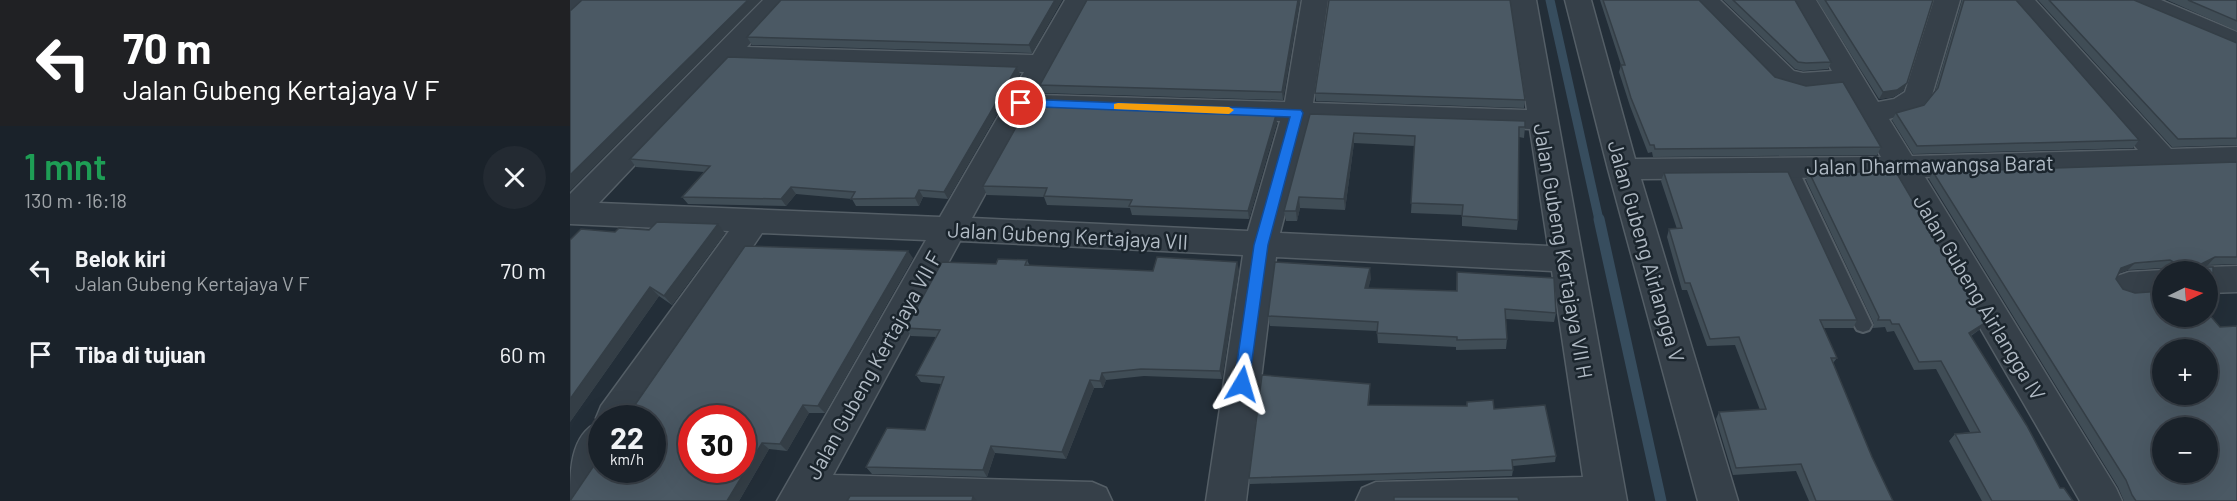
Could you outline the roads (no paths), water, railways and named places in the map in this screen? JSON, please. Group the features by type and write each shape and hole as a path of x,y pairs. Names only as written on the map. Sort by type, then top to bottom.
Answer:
{"street":[{"path":"570,5 576,0"},
{"path":"570,213 777,0"},
{"name":"Jalan Gubeng Kertajaya VII F","path":"799,497 1078,0"},
{"path":"1226,501 1261,245 1297,113 1315,0"},
{"name":"Jalan Gubeng Kertajaya VII H","path":"1523,0 1606,498"},
{"name":"Jalan Gubeng Airlangga V","path":"1578,0 1623,170 1718,501"},
{"path":"1706,0 1784,77 1803,81 1851,78"},
{"name":"Jalan Gubeng Airlangga IV","path":"1803,0 2102,501"},
{"path":"1870,112 1903,106 1914,100 1918,94 1947,0"},
{"path":"2021,0 2162,158"},
{"path":"2139,0 2179,15 2237,42"},
{"path":"725,54 1043,64"},
{"path":"1021,103 1542,120"},
{"name":"Jalan Dharmawangsa Barat","path":"1623,170 1903,167 2162,158 2235,159"},
{"name":"Jalan Gubeng Kertajaya VII","path":"570,213 1566,259"},
{"path":"624,405 754,220"},
{"path":"2218,280 2237,279"},
{"path":"2129,285 2152,284"},
{"path":"570,483 588,458"},
{"path":"799,497 1092,501"},
{"path":"1376,501 1606,498"}],"lane":[{"path":"1789,167 1863,325"}],"waterway":[{"path":"1550,0 1599,220"},
{"path":"1599,219 1661,501"}]}
